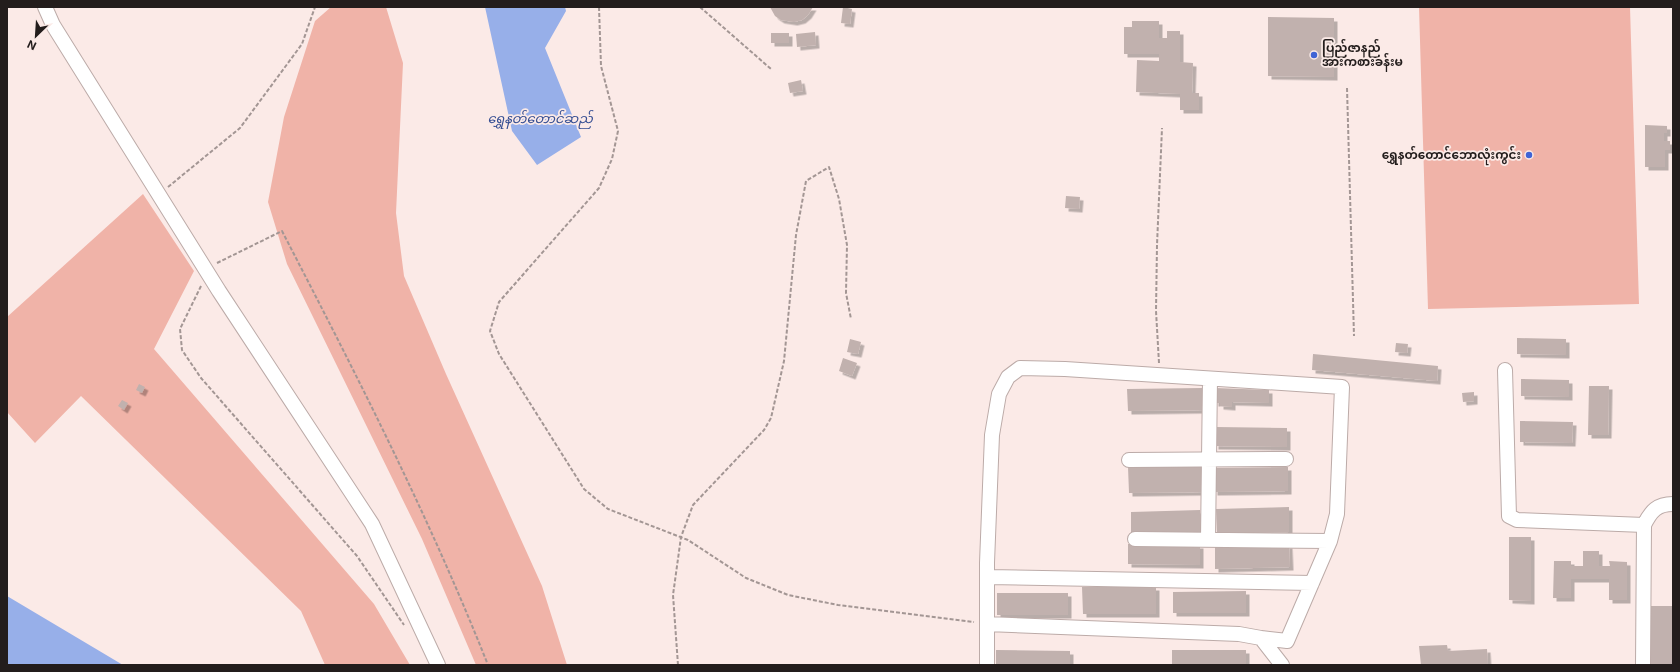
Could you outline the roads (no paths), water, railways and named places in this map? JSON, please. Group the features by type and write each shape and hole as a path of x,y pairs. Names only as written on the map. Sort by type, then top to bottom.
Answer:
{"street":[{"path":"45,7 53,25 207,272 372,524 438,665"},
{"path":"987,624 1238,634 1287,641 1330,542 1337,514 1342,387 1065,369 1020,368 1008,377 999,394 992,435 987,577 987,624 987,665"},
{"path":"1505,370 1509,516 1517,520 1644,525"},
{"path":"1208,540 1210,379"},
{"path":"1129,460 1286,459"},
{"path":"1643,665 1644,525 1650,512 1664,504 1673,504"},
{"path":"1135,539 1330,542"},
{"path":"987,577 1312,583"},
{"path":"1261,638 1282,665"}],"water":[{"name":"ရွှေနတ်တောင်ဆည်","path":"485,7 565,7 566,11 545,48 581,137 537,165 512,131"},
{"path":"7,596 123,665 7,665"}],"place":[{"name":"ပြည်ဇာနည် အားကစားခန်းမ","path":"1314,55"},
{"name":"ရွှေနတ်တောင်ဘောလုံးကွင်း","path":"1529,155"}]}
